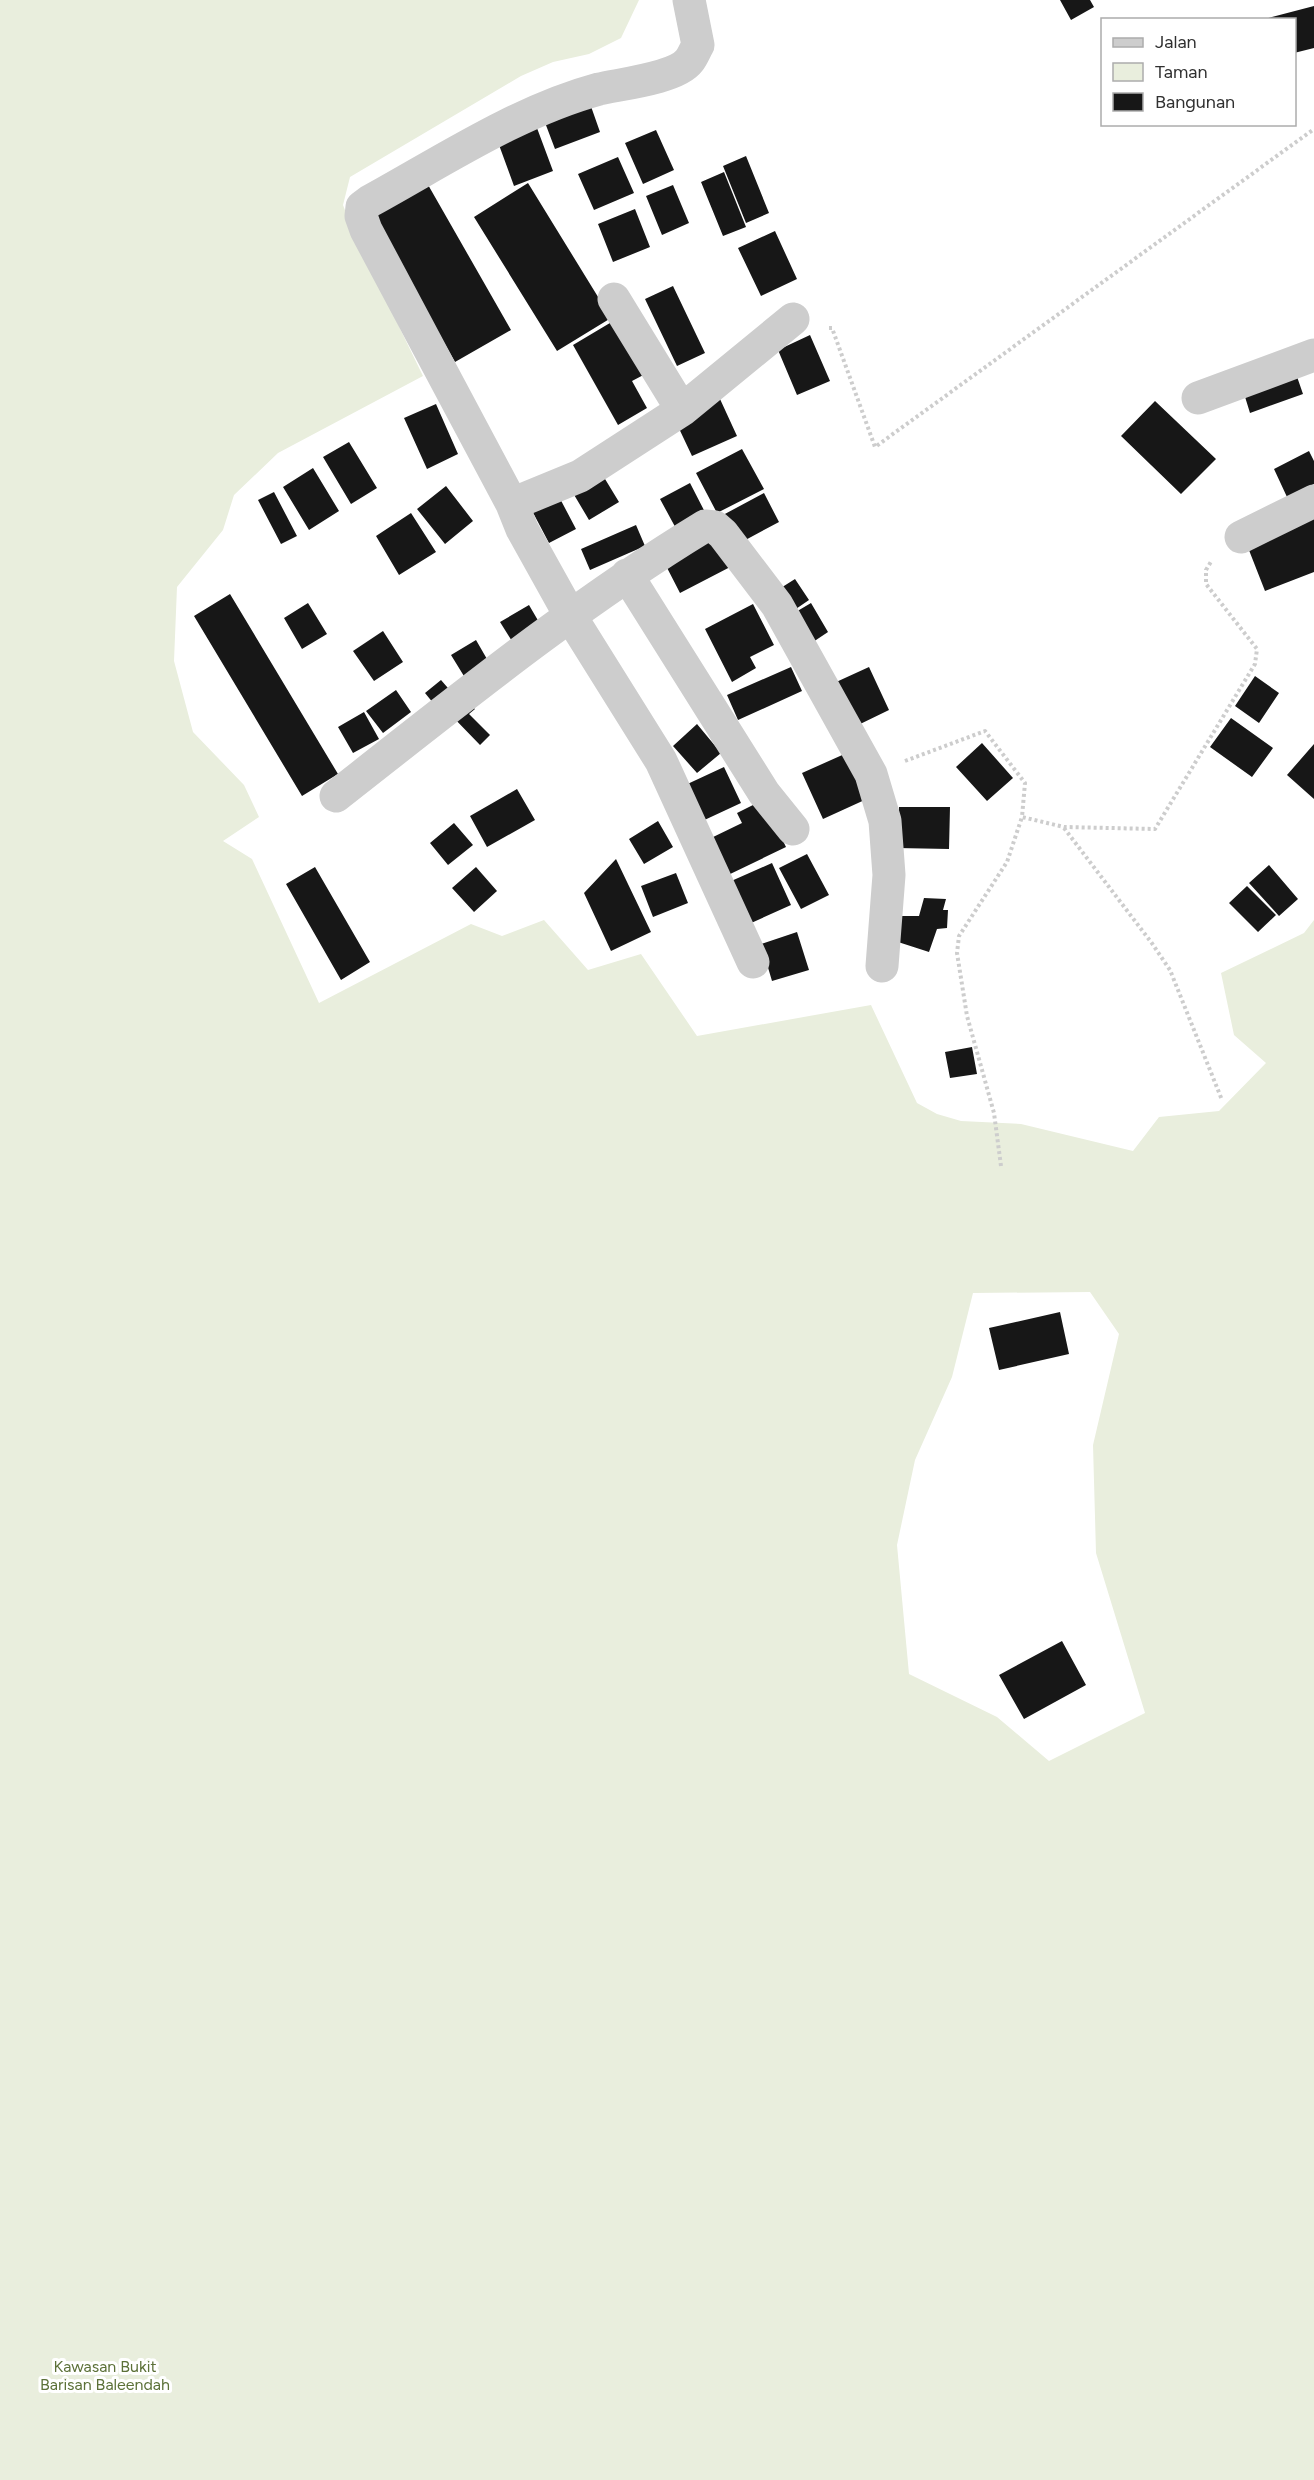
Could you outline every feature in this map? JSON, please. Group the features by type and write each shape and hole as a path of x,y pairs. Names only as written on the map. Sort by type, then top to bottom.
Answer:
{"street":[{"path":"688,0 698,45 688,63 664,76 599,89 554,104 487,137 362,207 361,216 366,230 512,504 522,528 572,617 661,761 753,962"},
{"path":"614,299 682,410"},
{"path":"512,504 580,476 682,410 793,319"},
{"path":"1198,398 1314,355"},
{"path":"1241,537 1314,501"},
{"path":"336,796 461,698 627,575 705,526 715,527 723,534 777,605 871,774 885,821 889,875 882,966"},
{"path":"627,575 764,793 793,829"}],"path":[{"path":"832,328 875,447 1314,129"},
{"path":"1022,817 1064,827 1152,829 1160,823 1255,664 1257,649 1206,584 1206,570 1216,555 1241,537"},
{"path":"871,774 985,731 1025,783 1022,817 1007,862 959,936 957,948 967,1016 994,1113 1001,1166"},
{"path":"1064,827 1170,970 1222,1100"}],"green space":[{"name":"Kawasan Bukit Barisan Baleendah","path":"0,0 639,0 621,38 589,54 553,62 521,76 350,177 343,205 355,236 423,376 278,453 234,495 223,530 177,587 174,661 193,732 244,785 259,817 223,841 252,859 319,1003 471,924 502,936 544,920 588,970 641,954 697,1036 871,1005 917,1103 937,1114 961,1121 1021,1124 1133,1151 1159,1117 1219,1111 1266,1063 1234,1035 1221,973 1304,933 1314,920 1314,2480 0,2480","holes":["1090,1292 1119,1334 1093,1445 1096,1553 1145,1713 1049,1761 997,1717 909,1674 897,1545 915,1460 952,1377 973,1293"]}],"building":[{"path":"1060,0 1090,0 1094,7 1071,20"},
{"path":"1314,6 1314,48 1296,52 1296,18 1269,18"},
{"path":"587,95 600,132 555,149 541,112"},
{"path":"534,120 553,171 514,186 495,134"},
{"path":"656,130 674,170 643,184 625,143"},
{"path":"746,156 769,213 746,223 723,166"},
{"path":"618,157 634,193 594,210 578,174"},
{"path":"724,172 746,227 723,236 701,182"},
{"path":"427,183 511,330 455,362 372,215"},
{"path":"528,183 611,318 557,351 474,217"},
{"path":"673,185 689,223 662,235 646,196"},
{"path":"635,209 650,247 613,262 598,224"},
{"path":"775,231 797,279 761,296 738,248"},
{"path":"673,286 705,353 677,366 645,299"},
{"path":"620,317 651,371 632,381 647,408 618,425 573,345"},
{"path":"810,335 830,381 797,395 778,350"},
{"path":"1294,368 1303,394 1250,413 1242,387"},
{"path":"720,399 737,436 692,456 675,420"},
{"path":"1155,401 1216,459 1181,494 1121,436"},
{"path":"436,404 458,454 427,469 404,418"},
{"path":"349,442 377,488 351,504 323,457"},
{"path":"742,449 764,489 717,513 696,473"},
{"path":"1309,451 1314,461 1314,484 1287,497 1274,469"},
{"path":"313,468 339,511 309,530 283,487"},
{"path":"602,474 619,502 589,520 573,493"},
{"path":"690,483 708,518 679,534 660,499"},
{"path":"446,486 473,521 445,544 417,509"},
{"path":"556,491 576,529 549,543 529,505"},
{"path":"274,492 297,536 281,544 258,500"},
{"path":"764,493 779,522 738,544 723,515"},
{"path":"411,513 436,552 399,575 376,536"},
{"path":"1314,513 1314,572 1265,591 1245,540"},
{"path":"636,525 645,546 590,570 581,549"},
{"path":"717,533 734,565 680,593 663,560"},
{"path":"795,579 809,600 790,613 776,591"},
{"path":"230,594 338,774 302,796 194,616"},
{"path":"308,603 327,634 302,649 284,618"},
{"path":"811,603 828,632 807,646 789,616"},
{"path":"753,604 774,645 750,657 756,668 732,682 705,629"},
{"path":"529,605 543,629 515,646 500,622"},
{"path":"383,631 403,662 374,681 353,651"},
{"path":"476,640 491,666 467,681 451,655"},
{"path":"791,667 802,691 738,720 727,695"},
{"path":"869,667 889,710 854,727 834,683"},
{"path":"1255,676 1279,693 1259,723 1235,706"},
{"path":"441,680 454,695 438,709 425,693"},
{"path":"396,690 411,712 383,733 366,711"},
{"path":"465,699 475,709 469,714 490,735 480,745 450,714"},
{"path":"364,712 379,739 353,753 338,727"},
{"path":"1231,718 1273,748 1252,777 1210,747"},
{"path":"697,724 721,753 697,773 673,746"},
{"path":"982,743 1013,778 987,801 956,767"},
{"path":"1314,744 1314,799 1287,775"},
{"path":"849,752 869,798 823,819 802,773"},
{"path":"724,767 741,803 698,823 681,787"},
{"path":"517,789 535,820 487,847 470,816"},
{"path":"763,800 786,847 726,876 709,839 742,823 737,813"},
{"path":"899,807 950,807 949,849 897,848"},
{"path":"658,821 673,847 644,864 629,839"},
{"path":"454,823 473,845 448,865 430,843"},
{"path":"807,854 829,895 801,909 779,868"},
{"path":"616,859 651,932 611,951 584,893"},
{"path":"772,863 791,905 749,924 729,882"},
{"path":"1269,865 1298,899 1279,916 1249,883"},
{"path":"315,867 370,962 341,980 286,884"},
{"path":"476,867 497,891 474,912 452,888"},
{"path":"676,873 688,903 653,917 641,886"},
{"path":"1247,886 1276,915 1258,932 1229,903"},
{"path":"924,898 946,899 943,910 948,910 947,928 937,929 929,952 895,941 901,916 919,916"},
{"path":"797,932 809,970 772,981 761,944"},
{"path":"972,1047 977,1074 950,1078 945,1052"},
{"path":"1060,1312 1069,1354 999,1370 989,1328"},
{"path":"1062,1641 1086,1685 1024,1719 999,1675"}]}
